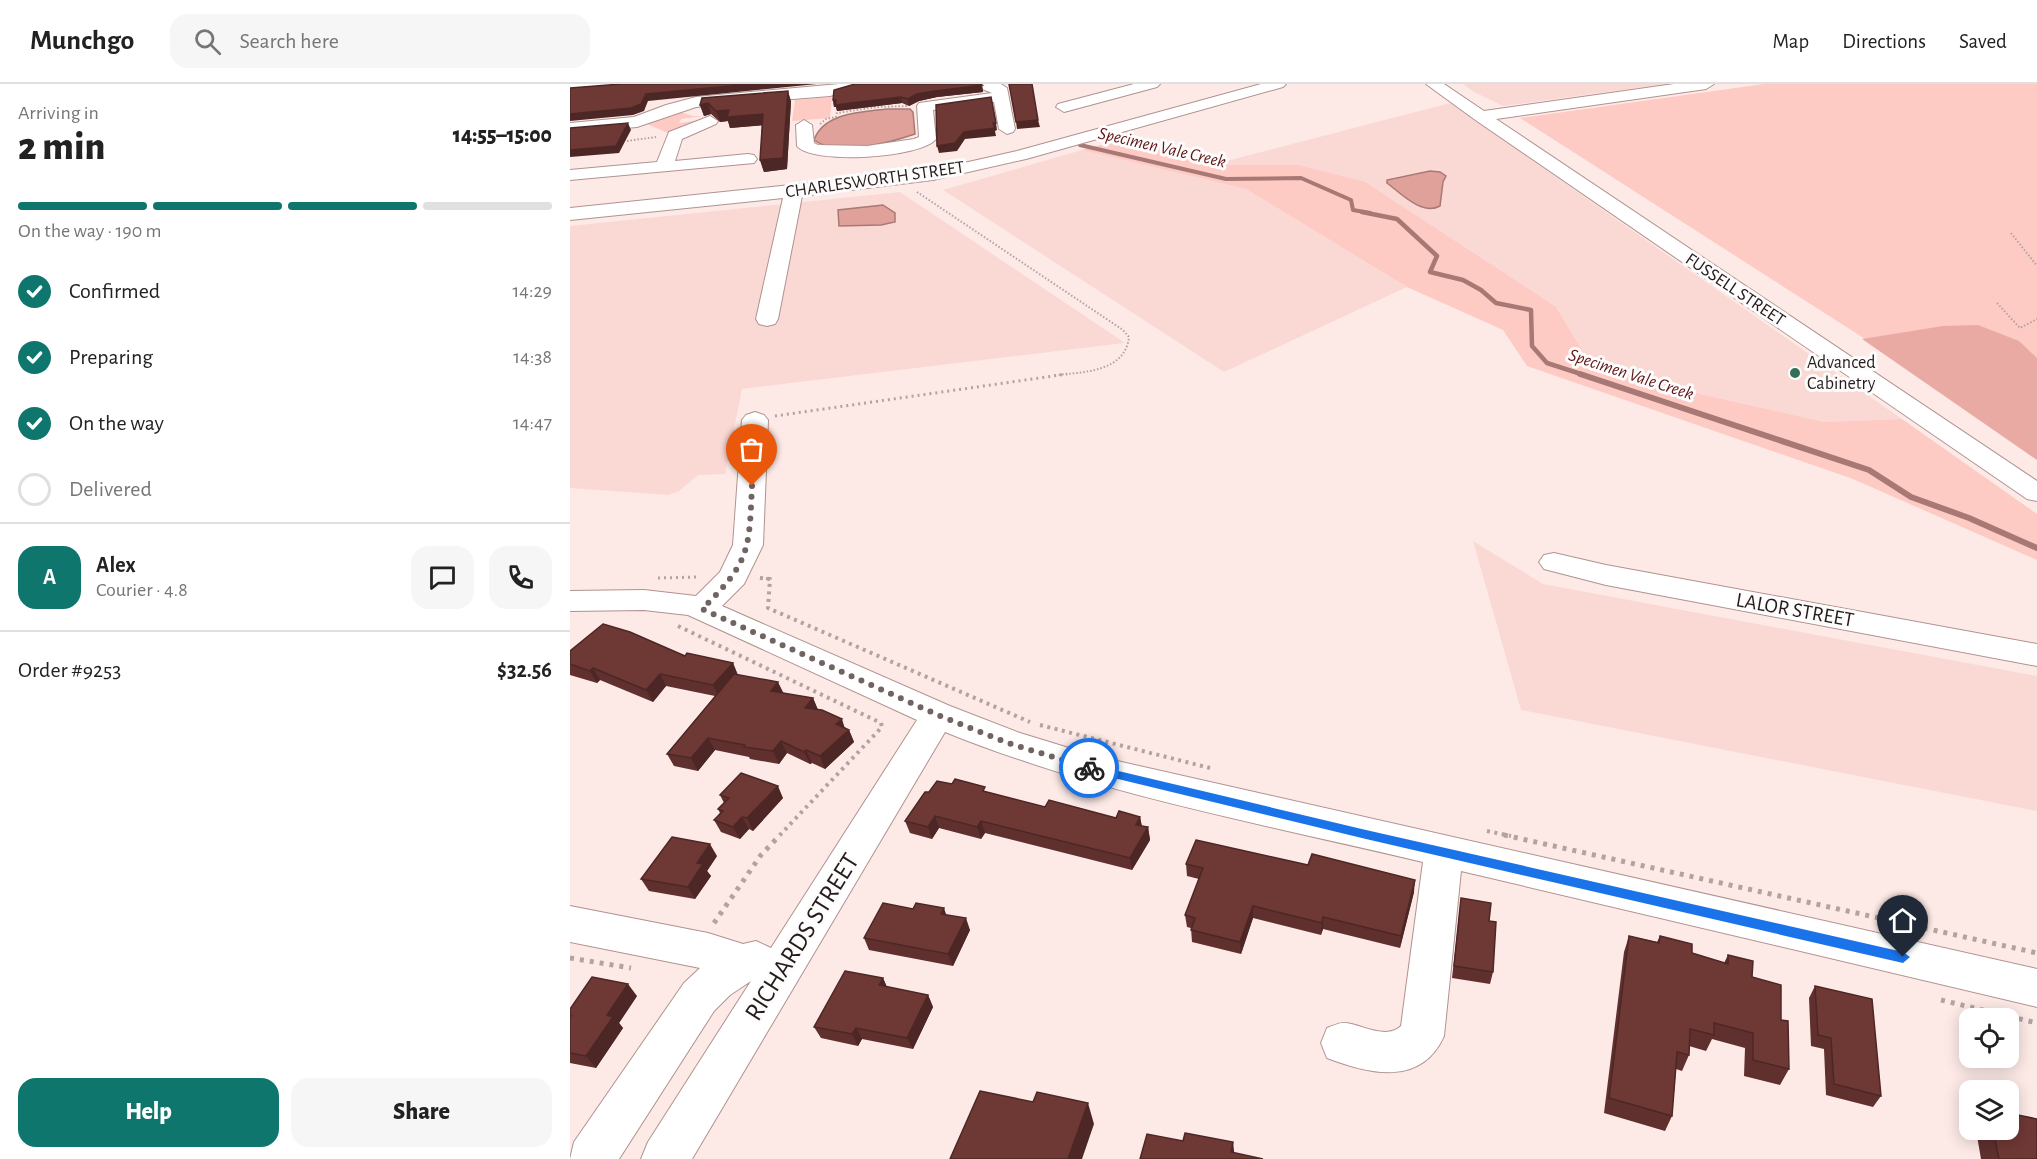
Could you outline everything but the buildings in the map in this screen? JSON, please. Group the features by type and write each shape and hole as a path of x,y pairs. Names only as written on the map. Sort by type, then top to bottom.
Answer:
{"street":[{"path":"570,88 622,84"},
{"path":"570,128 683,105 832,90 856,84"},
{"path":"1083,84 1096,99"},
{"path":"1064,107 1152,84"},
{"name":"CHARLESWORTH STREET","path":"570,214 909,179 1012,158 1278,84"},
{"name":"FUSSELL STREET","path":"1434,84 2037,493"},
{"path":"1480,116 1706,84"},
{"path":"967,85 998,87 1007,129"},
{"path":"805,128 807,148 824,153 916,145 928,139 924,108 930,105 1001,96"},
{"path":"637,114 660,104"},
{"path":"665,138 711,118 683,105"},
{"path":"637,114 665,138 695,147"},
{"path":"664,167 665,138"},
{"path":"570,176 748,159"},
{"path":"767,320 794,191"},
{"path":"689,617 733,577 743,560 749,538 755,420"},
{"name":"LALOR STREET","path":"1554,562 1595,573 2037,655"},
{"path":"570,601 644,600 678,603 689,617 1008,743 1095,770 2037,988"},
{"name":"RICHARDS STREET","path":"665,1159 764,964 938,715"},
{"path":"1343,1043 1388,1053 1404,1052 1422,1036 1444,852"},
{"path":"570,924 764,964"},
{"name":"RICHARDS STREET","path":"591,1159 699,997 715,981 764,964"}],"path":[{"path":"892,101 895,106"},
{"path":"805,128 812,130 826,119 835,118 837,113 895,106 924,108"},
{"path":"755,420 827,407 1095,370 1115,363 1125,352 1129,337 1123,330 922,196 909,179"},
{"path":"2011,233 2037,266"},
{"path":"1997,303 2020,328 2037,319"},
{"path":"733,577 770,579 768,608 1031,723 1220,771"},
{"path":"689,617 881,723 882,727 761,855 710,928"},
{"path":"1485,830 2037,953"},
{"path":"570,958 634,969"},
{"path":"1941,1000 2037,1023"}],"shaded area":[{"path":"1463,84 1665,84 1503,106"},
{"path":"1764,84 2037,84 2037,449 1520,118"},
{"path":"832,97 830,118 792,121 795,100"},
{"path":"1450,103 1902,419 1824,422 1594,370 1556,307 1211,165"},
{"path":"887,109 910,109 913,112 915,134 893,141 850,148 824,145 814,140 826,124 835,119 845,115"},
{"path":"680,112 703,116 681,119 679,123 702,120 670,134 645,123"},
{"path":"1127,138 1211,165 1298,165 1365,182 1556,307 1594,370 1824,422 1902,419 2037,514 2037,560 1853,479 1527,366 1503,330 1407,287 1246,189 1082,150"},
{"path":"1082,150 1246,189 1407,287 1224,372 943,190"},
{"path":"1430,171 1440,172 1446,176 1440,206 1433,208 1419,206 1387,183 1387,180"},
{"path":"900,192 1125,343 742,389 725,474 698,475 678,492 668,495 570,488 570,226"},
{"path":"883,205 895,213 895,222 881,225 839,226 838,210"},
{"path":"1978,325 2019,341 2037,358 2037,460 1862,339 1943,326"},
{"path":"1473,541 1543,584 2037,676 2037,811 1521,710"}],"waterway":[{"name":"Specimen Vale Creek","path":"1080,145 1226,179 1301,178 1351,200 1353,210 1370,213"},
{"name":"Specimen Vale Creek","path":"1362,212 1397,219 1437,256 1430,272 1463,280 1481,290 1496,303 1531,310 1532,346 1547,363 1584,375"},
{"name":"Specimen Vale Creek","path":"1580,374 1869,470 1911,497 1969,518 2037,548"}],"way so far":[{"path":"752,486 749,538 743,560 730,581 702,609 938,715 1008,743 1089,768"}],"place":[{"name":"Advanced Cabinetry","path":"1795,373"}],"route":[{"path":"1089,768 1903,957"}]}
